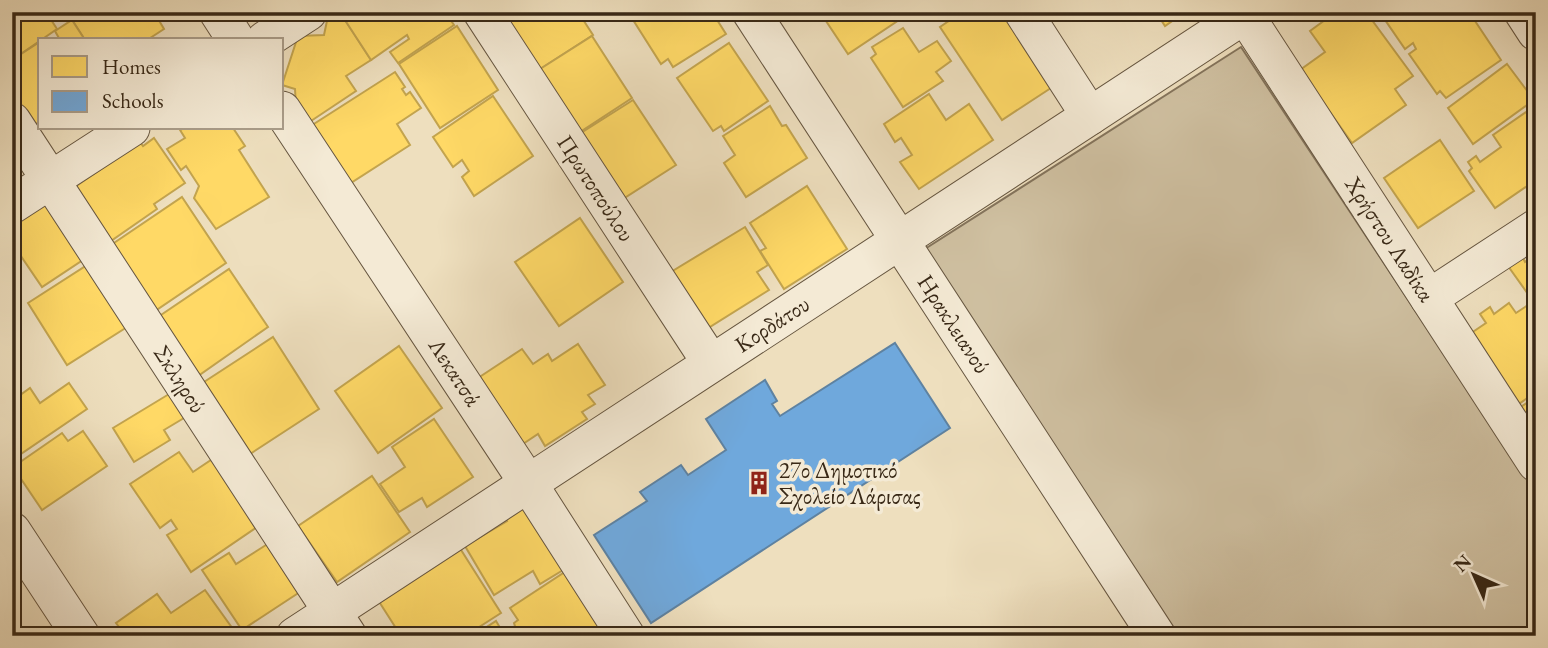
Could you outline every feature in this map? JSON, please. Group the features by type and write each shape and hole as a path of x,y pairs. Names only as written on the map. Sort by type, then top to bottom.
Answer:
{"street":[{"path":"218,12 235,38"},
{"path":"268,38 308,12"},
{"name":"Πρωτοπούλου","path":"482,12 711,363"},
{"name":"Ηρακλειανού","path":"751,12 1157,636"},
{"path":"1023,12 1090,116"},
{"path":"1523,12 1536,32"},
{"name":"Κορδάτου","path":"295,636 340,624 528,484 1247,13"},
{"name":"Χρήστου Λαδίκα","path":"1247,13 1536,463"},
{"name":"Λεκατσά","path":"284,113 626,636"},
{"name":"Σκληρού","path":"12,121 340,624"},
{"path":"12,205 128,130"},
{"path":"1429,298 1536,228"},
{"path":"12,531 81,636"}],"shaded area":[{"path":"1241,47 1536,493 1536,625 1519,636 1168,636 917,254"}],"building: Homes":[{"path":"12,12 46,12 57,29 44,38 38,38 38,42 12,60"},
{"path":"74,12 154,12 164,29 150,38 84,38 69,15"},
{"path":"333,12 340,12 371,60 346,76 356,91 308,123 296,106 295,89 284,86 284,79 298,36 324,35 328,16"},
{"path":"366,12 369,17 376,12 445,12 454,25 398,63 390,52 409,39 407,35 371,60 341,14"},
{"path":"498,12 578,12 593,35 537,71"},
{"path":"628,12 712,12 726,34 673,67 668,59 661,64"},
{"path":"820,12 911,12 848,54"},
{"path":"962,12 1010,12 1057,84 1002,120 940,27"},
{"path":"1156,12 1185,12 1165,26"},
{"path":"1336,12 1366,12 1413,76 1395,89 1406,105 1352,143 1300,70 1325,52 1310,31"},
{"path":"1469,12 1501,60 1446,98 1440,91 1437,94 1409,54 1416,49 1413,43 1405,49 1381,14"},
{"path":"72,20 84,38 59,38 55,31"},
{"path":"457,26 498,90 440,128 399,64"},
{"path":"903,28 919,52 937,41 951,61 936,72 943,81 903,107 871,58 876,54 872,47"},
{"path":"592,36 632,98 577,134 537,71"},
{"path":"38,43 38,122 32,127 12,96 12,60"},
{"path":"729,43 768,101 724,131 721,126 713,131 677,78"},
{"path":"1507,64 1534,100 1473,144 1448,108"},
{"path":"395,72 405,87 402,89 406,95 410,92 421,108 397,124 410,145 343,188 306,129"},
{"path":"929,94 946,120 969,104 993,140 919,189 900,162 912,155 901,138 895,142 884,124"},
{"path":"493,96 533,156 474,196 462,177 469,171 462,160 453,167 433,137"},
{"path":"633,100 676,165 615,204 573,138"},
{"path":"770,106 807,158 746,197 724,163 735,155 723,136"},
{"path":"1529,110 1533,115 1536,113 1536,180 1495,208 1469,171 1472,168 1468,162 1476,156 1480,162 1501,147 1493,135"},
{"path":"180,130 234,130 245,146 239,150 269,197 216,229 194,198 199,186 186,166 181,170 167,149 185,138"},
{"path":"154,138 185,183 154,204 157,209 108,243 72,189 140,142 143,146"},
{"path":"1440,140 1474,191 1418,228 1384,178"},
{"path":"807,186 847,249 784,289 760,251 766,248 750,223"},
{"path":"50,192 92,254 42,287 12,243 12,218"},
{"path":"182,197 226,263 155,311 111,245"},
{"path":"580,218 623,282 559,326 515,262"},
{"path":"745,227 768,265 757,272 769,290 697,335 661,278"},
{"path":"1536,248 1535,304 1508,266 1522,256 1525,262 1535,254 1532,250"},
{"path":"95,260 135,322 67,365 28,303"},
{"path":"229,269 268,327 198,376 158,317"},
{"path":"1509,303 1516,313 1531,303 1536,311 1536,392 1506,413 1458,342 1486,323 1480,314 1490,307 1494,314"},
{"path":"273,337 319,409 250,454 204,382"},
{"path":"578,344 605,385 588,395 595,404 582,412 587,419 545,446 538,434 517,448 469,384 522,349 533,364 548,354 552,361"},
{"path":"399,346 442,408 378,453 335,391"},
{"path":"69,383 87,409 12,460 12,401 30,388 40,403"},
{"path":"179,388 194,412 164,430 170,440 134,462 113,428"},
{"path":"1536,397 1536,440 1516,410"},
{"path":"434,419 473,477 427,507 422,498 399,512 380,484 405,467 392,447"},
{"path":"83,431 107,466 42,510 13,467 62,433 68,441"},
{"path":"179,452 193,472 220,454 266,521 191,572 167,535 177,529 171,520 160,528 130,484"},
{"path":"372,476 410,532 337,582 298,526"},
{"path":"531,495 573,564 540,584 533,571 494,595 465,546 507,521 503,513"},
{"path":"277,538 309,586 242,630 202,570 229,553 236,564"},
{"path":"456,542 501,613 465,636 401,636 378,600"},
{"path":"574,566 613,626 598,636 513,636 509,630 518,620 510,608"},
{"path":"205,590 235,632 231,636 142,636 138,630 126,636 116,623 157,594 171,613"},
{"path":"496,621 505,636 473,636"}],"building: Schools":[{"name":"27ο Δημοτικό Σχολείο Λάρισας","path":"895,343 950,428 651,623 594,535 647,501 640,492 681,465 688,475 726,450 706,419 765,380 777,401 772,404 780,416"}],"place":[{"name":"27ο Δημοτικό Σχολείο Λάρισας","path":"759,483"}]}
